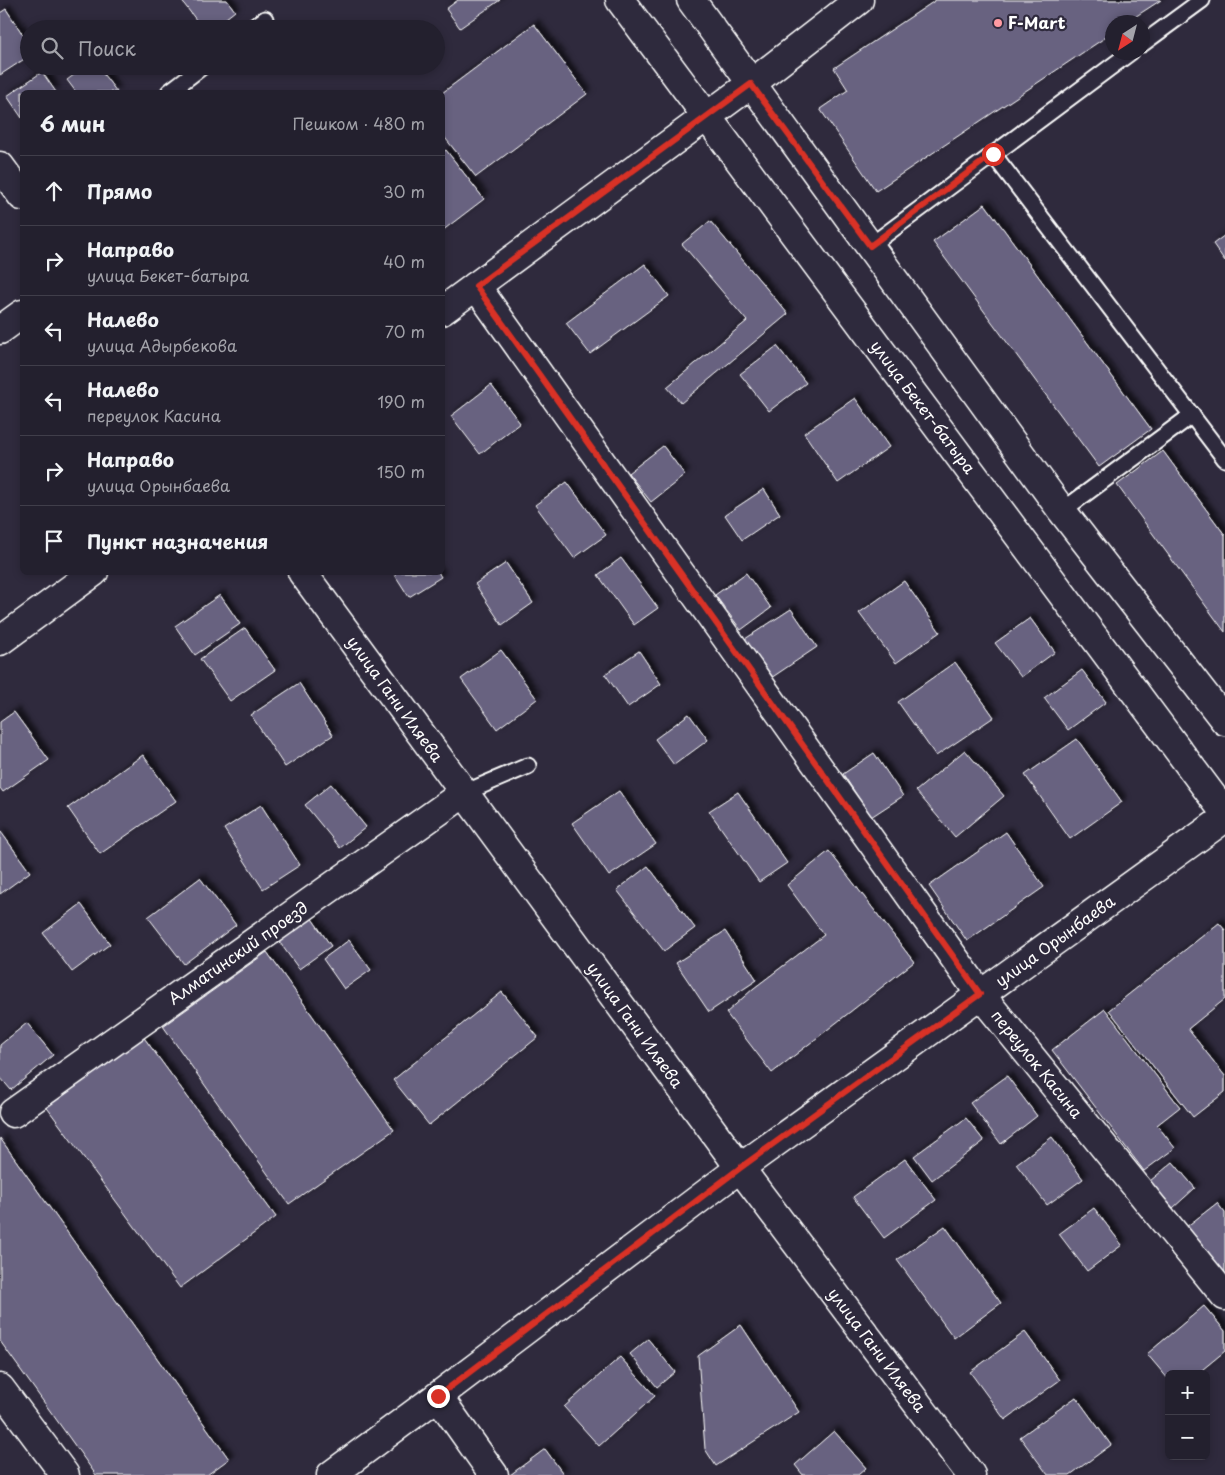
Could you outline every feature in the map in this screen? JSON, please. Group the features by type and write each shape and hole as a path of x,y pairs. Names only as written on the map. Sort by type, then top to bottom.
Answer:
{"street":[{"name":"улица Бекет-батыра","path":"620,0 1225,813"},
{"path":"691,0 1062,511 1225,722"},
{"path":"445,310 751,84 858,0"},
{"path":"1,170 20,194"},
{"name":"переулок Касина","path":"476,286 980,994 1225,1296"},
{"path":"0,330 20,315"},
{"path":"0,641 90,575"},
{"name":"улица Гани Иляева","path":"304,575 740,1168 971,1475"},
{"name":"Алматинский проезд","path":"13,1113 464,793"},
{"name":"улица Орынбаева","path":"331,1475 740,1168 1225,818"},
{"path":"0,1388 65,1475"},
{"path":"438,1396 494,1475"}],"lane":[{"path":"1150,38 1202,0"},
{"path":"870,246 1120,60"},
{"path":"172,90 191,75"},
{"path":"993,154 1225,459"},
{"path":"1062,511 1192,415"},
{"path":"464,793 528,766"}],"building":[{"path":"181,0 227,0 235,11 224,20 196,20"},
{"path":"458,0 500,0 460,28 446,9"},
{"path":"936,0 1161,0 1138,15 1105,15 1105,38 876,191 820,109 848,90 834,68"},
{"path":"6,9 20,30 20,62 0,75 0,13"},
{"path":"534,24 587,94 476,177 445,138 445,91"},
{"path":"38,75 44,75 55,90 20,90 20,115 7,96"},
{"path":"74,75 104,75 115,90 74,90 67,80"},
{"path":"445,151 484,199 445,229"},
{"path":"985,204 1151,429 1099,467 933,242"},
{"path":"710,221 788,314 681,403 667,387 747,321 682,244"},
{"path":"1225,235 1225,261 1213,244"},
{"path":"645,264 669,296 590,354 566,323"},
{"path":"777,346 806,383 769,411 740,374"},
{"path":"491,385 520,423 480,454 451,416"},
{"path":"855,398 889,447 838,483 804,433"},
{"path":"663,446 685,475 651,502 628,473"},
{"path":"1163,451 1225,535 1225,632 1117,485"},
{"path":"567,482 606,535 574,558 535,505"},
{"path":"764,489 780,514 742,540 725,515"},
{"path":"621,558 658,608 634,625 598,575"},
{"path":"506,563 533,603 502,625 475,584"},
{"path":"746,573 771,608 741,630 715,595"},
{"path":"395,575 440,575 441,577 409,597"},
{"path":"904,581 940,632 896,663 859,613"},
{"path":"220,595 240,624 195,655 175,626"},
{"path":"791,609 817,647 771,678 745,639"},
{"path":"1030,618 1055,652 1021,677 995,643"},
{"path":"245,628 275,670 230,701 200,659"},
{"path":"501,650 537,699 497,729 461,679"},
{"path":"639,651 661,684 628,707 605,674"},
{"path":"955,662 994,717 936,756 898,702"},
{"path":"1082,670 1106,702 1068,730 1044,698"},
{"path":"299,683 333,735 285,767 251,715"},
{"path":"14,712 49,760 3,792 0,788 0,722"},
{"path":"689,714 708,740 674,765 655,739"},
{"path":"1077,739 1122,802 1070,839 1025,775"},
{"path":"965,750 1004,796 955,837 916,791"},
{"path":"874,753 903,796 871,817 843,774"},
{"path":"143,755 176,801 100,854 68,808"},
{"path":"331,784 366,827 340,848 305,805"},
{"path":"619,791 656,844 609,876 572,823"},
{"path":"738,792 787,863 759,882 709,811"},
{"path":"261,805 300,865 263,889 224,829"},
{"path":"1006,832 1044,887 967,941 929,886"},
{"path":"0,833 30,872 0,894"},
{"path":"829,851 914,962 772,1073 726,1013 754,988 824,935 787,885"},
{"path":"648,866 695,928 664,951 617,890"},
{"path":"200,878 236,925 184,964 148,917"},
{"path":"81,904 110,944 72,972 43,933"},
{"path":"308,913 331,946 299,969 275,936"},
{"path":"1219,923 1225,930 1225,999 1188,1029 1225,1076 1225,1092 1193,1117 1109,1010"},
{"path":"725,931 757,980 709,1012 676,963"},
{"path":"349,940 371,970 344,989 323,959"},
{"path":"267,952 394,1130 289,1204 163,1026"},
{"path":"502,992 538,1037 429,1125 393,1080"},
{"path":"1105,1009 1180,1107 1157,1125 1175,1148 1144,1171 1052,1050"},
{"path":"27,1023 53,1055 11,1090 0,1077 0,1045"},
{"path":"142,1035 276,1217 180,1288 45,1105"},
{"path":"1007,1076 1037,1116 1001,1144 970,1103"},
{"path":"966,1118 984,1141 932,1180 914,1156"},
{"path":"1052,1137 1083,1179 1047,1205 1016,1164"},
{"path":"0,1138 229,1459 207,1475 96,1475 0,1341"},
{"path":"905,1159 936,1200 884,1238 853,1197"},
{"path":"1173,1162 1195,1188 1173,1208 1150,1181"},
{"path":"1217,1203 1225,1213 1225,1276 1181,1231"},
{"path":"1094,1208 1122,1245 1087,1271 1059,1234"},
{"path":"945,1226 1001,1303 954,1338 897,1260"},
{"path":"1204,1306 1225,1331 1225,1351 1202,1370 1165,1370 1165,1375 1147,1354"},
{"path":"741,1325 799,1412 716,1466 705,1449 698,1356"},
{"path":"1025,1332 1060,1380 1005,1420 970,1372"},
{"path":"648,1339 675,1372 657,1387 630,1354"},
{"path":"620,1357 655,1396 599,1446 564,1407"},
{"path":"1076,1397 1111,1445 1070,1475 1048,1475 1020,1437"},
{"path":"834,1431 866,1468 858,1475 803,1475 795,1465"},
{"path":"545,1449 564,1475 510,1475"}],"place":[{"name":"F-Mart","path":"998,23"}],"route":[{"path":"438,1396 740,1168 980,994 476,286 751,84 870,246 993,154"}]}
